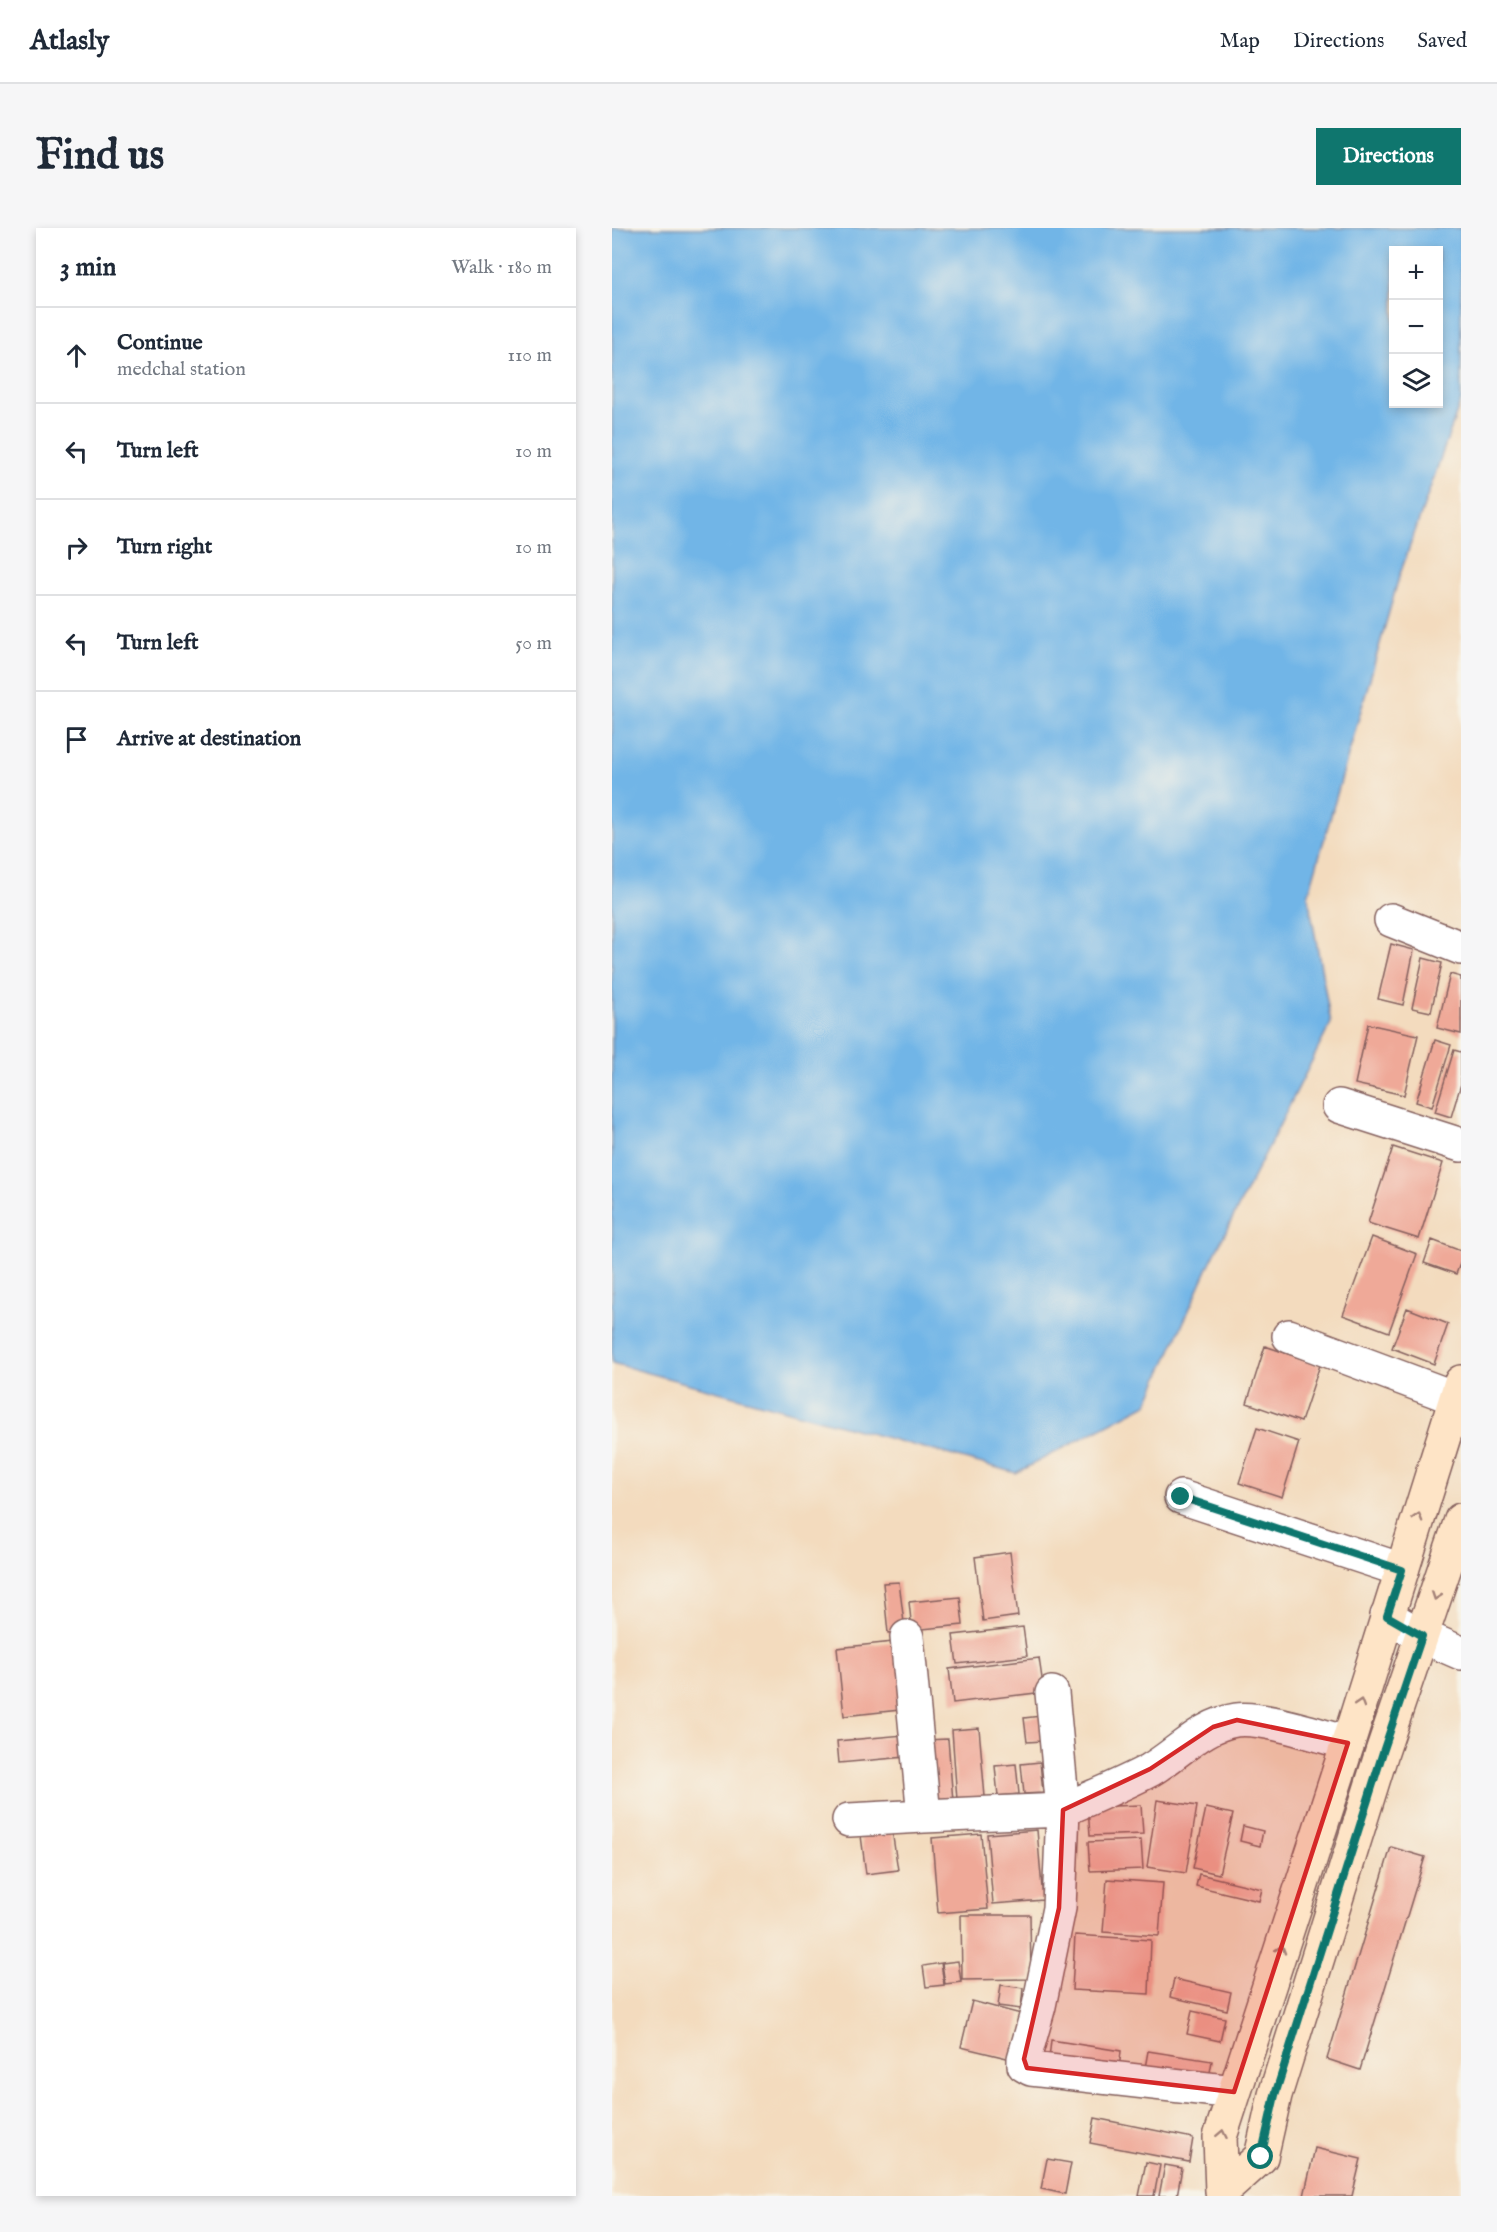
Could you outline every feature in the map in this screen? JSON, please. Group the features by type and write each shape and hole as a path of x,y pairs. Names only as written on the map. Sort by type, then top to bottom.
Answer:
{"street":[{"path":"1391,920 1461,948"},
{"path":"1339,1106 1461,1145"},
{"path":"1221,2194 1220,2137 1348,1743 1458,1390 1289,1336"},
{"path":"1181,1497 1402,1570"},
{"path":"1221,2194 1261,2157 1275,2095 1379,1763 1461,1521"},
{"path":"1387,1616 1422,1636 1461,1653"},
{"path":"907,1637 924,1816"},
{"path":"1052,1693 1063,1810 1059,1908 1039,2006 1024,2065 1031,2069 1234,2092"},
{"path":"849,1820 1063,1810 1150,1770 1196,1736 1213,1727 1237,1720 1264,1722 1348,1743"}],"highlighted area":[{"path":"1237,1720 1348,1743 1234,2092 1027,2068 1024,2059 1059,1908 1063,1810 1150,1769 1213,1727"}],"water":[{"path":"612,228 1461,228 1461,400 1399,577 1308,896 1331,1023 1210,1263 1147,1404 1016,1473 612,1363"}],"building":[{"path":"1391,944 1414,950 1403,1005 1378,999"},
{"path":"1423,958 1442,963 1431,1012 1412,1008"},
{"path":"1450,974 1461,977 1461,1034 1437,1028"},
{"path":"1368,1024 1418,1035 1404,1095 1355,1084"},
{"path":"1435,1040 1451,1045 1432,1107 1416,1102"},
{"path":"1454,1050 1461,1052 1461,1084 1451,1117 1435,1112"},
{"path":"1393,1147 1443,1163 1419,1239 1368,1223"},
{"path":"1372,1237 1417,1254 1389,1332 1343,1315"},
{"path":"1432,1240 1461,1251 1461,1261 1456,1274 1424,1263"},
{"path":"1407,1308 1448,1324 1434,1364 1392,1348"},
{"path":"1265,1346 1320,1365 1301,1422 1247,1403"},
{"path":"1257,1428 1299,1442 1282,1497 1239,1483"},
{"path":"1010,1552 1018,1616 983,1621 975,1557"},
{"path":"899,1582 905,1631 888,1633 883,1583"},
{"path":"960,1597 963,1625 912,1630 909,1602"},
{"path":"1023,1627 1027,1656 957,1664 953,1635"},
{"path":"902,1641 909,1709 844,1716 837,1648"},
{"path":"1039,1658 1044,1692 953,1703 949,1669"},
{"path":"1041,1716 1043,1741 1027,1742 1024,1718"},
{"path":"979,1728 985,1797 957,1800 952,1730"},
{"path":"904,1735 906,1757 839,1763 837,1741"},
{"path":"948,1739 953,1801 930,1802 925,1740"},
{"path":"1040,1762 1043,1793 1024,1794 1021,1764"},
{"path":"1016,1764 1019,1794 998,1796 995,1766"},
{"path":"1157,1800 1197,1806 1186,1873 1147,1867"},
{"path":"1141,1805 1143,1834 1090,1836 1088,1807"},
{"path":"1206,1808 1233,1814 1219,1874 1193,1868"},
{"path":"891,1824 898,1870 866,1874 860,1828"},
{"path":"1243,1826 1263,1831 1260,1846 1240,1841"},
{"path":"1037,1830 1043,1900 993,1904 987,1834"},
{"path":"981,1834 988,1909 938,1913 932,1838"},
{"path":"1141,1840 1143,1869 1090,1871 1088,1842"},
{"path":"1391,1847 1425,1857 1360,2070 1327,2059"},
{"path":"1199,1874 1262,1889 1259,1901 1196,1886"},
{"path":"1107,1879 1163,1883 1159,1936 1103,1932"},
{"path":"961,1915 1030,1915 1031,1979 962,1980"},
{"path":"1075,1935 1151,1940 1149,1994 1072,1990"},
{"path":"958,1961 961,1982 945,1984 942,1963"},
{"path":"941,1963 944,1985 926,1987 923,1966"},
{"path":"1174,1979 1231,1992 1227,2010 1170,1997"},
{"path":"1001,1985 1023,1988 1021,2009 998,2006"},
{"path":"972,2001 1021,2014 1011,2059 961,2047"},
{"path":"1192,2011 1225,2018 1220,2041 1187,2034"},
{"path":"1051,2040 1121,2051 1119,2070 1049,2059"},
{"path":"1148,2051 1212,2061 1209,2078 1145,2068"},
{"path":"1095,2118 1193,2138 1189,2162 1090,2143"},
{"path":"1315,2148 1361,2159 1352,2196 1304,2196"},
{"path":"1047,2159 1071,2163 1065,2194 1041,2189"},
{"path":"1146,2162 1160,2165 1154,2196 1139,2196"},
{"path":"1165,2165 1182,2168 1177,2196 1159,2196"}],"route":[{"path":"1181,1497 1402,1570 1387,1616 1422,1636 1275,2095 1261,2157"}]}
